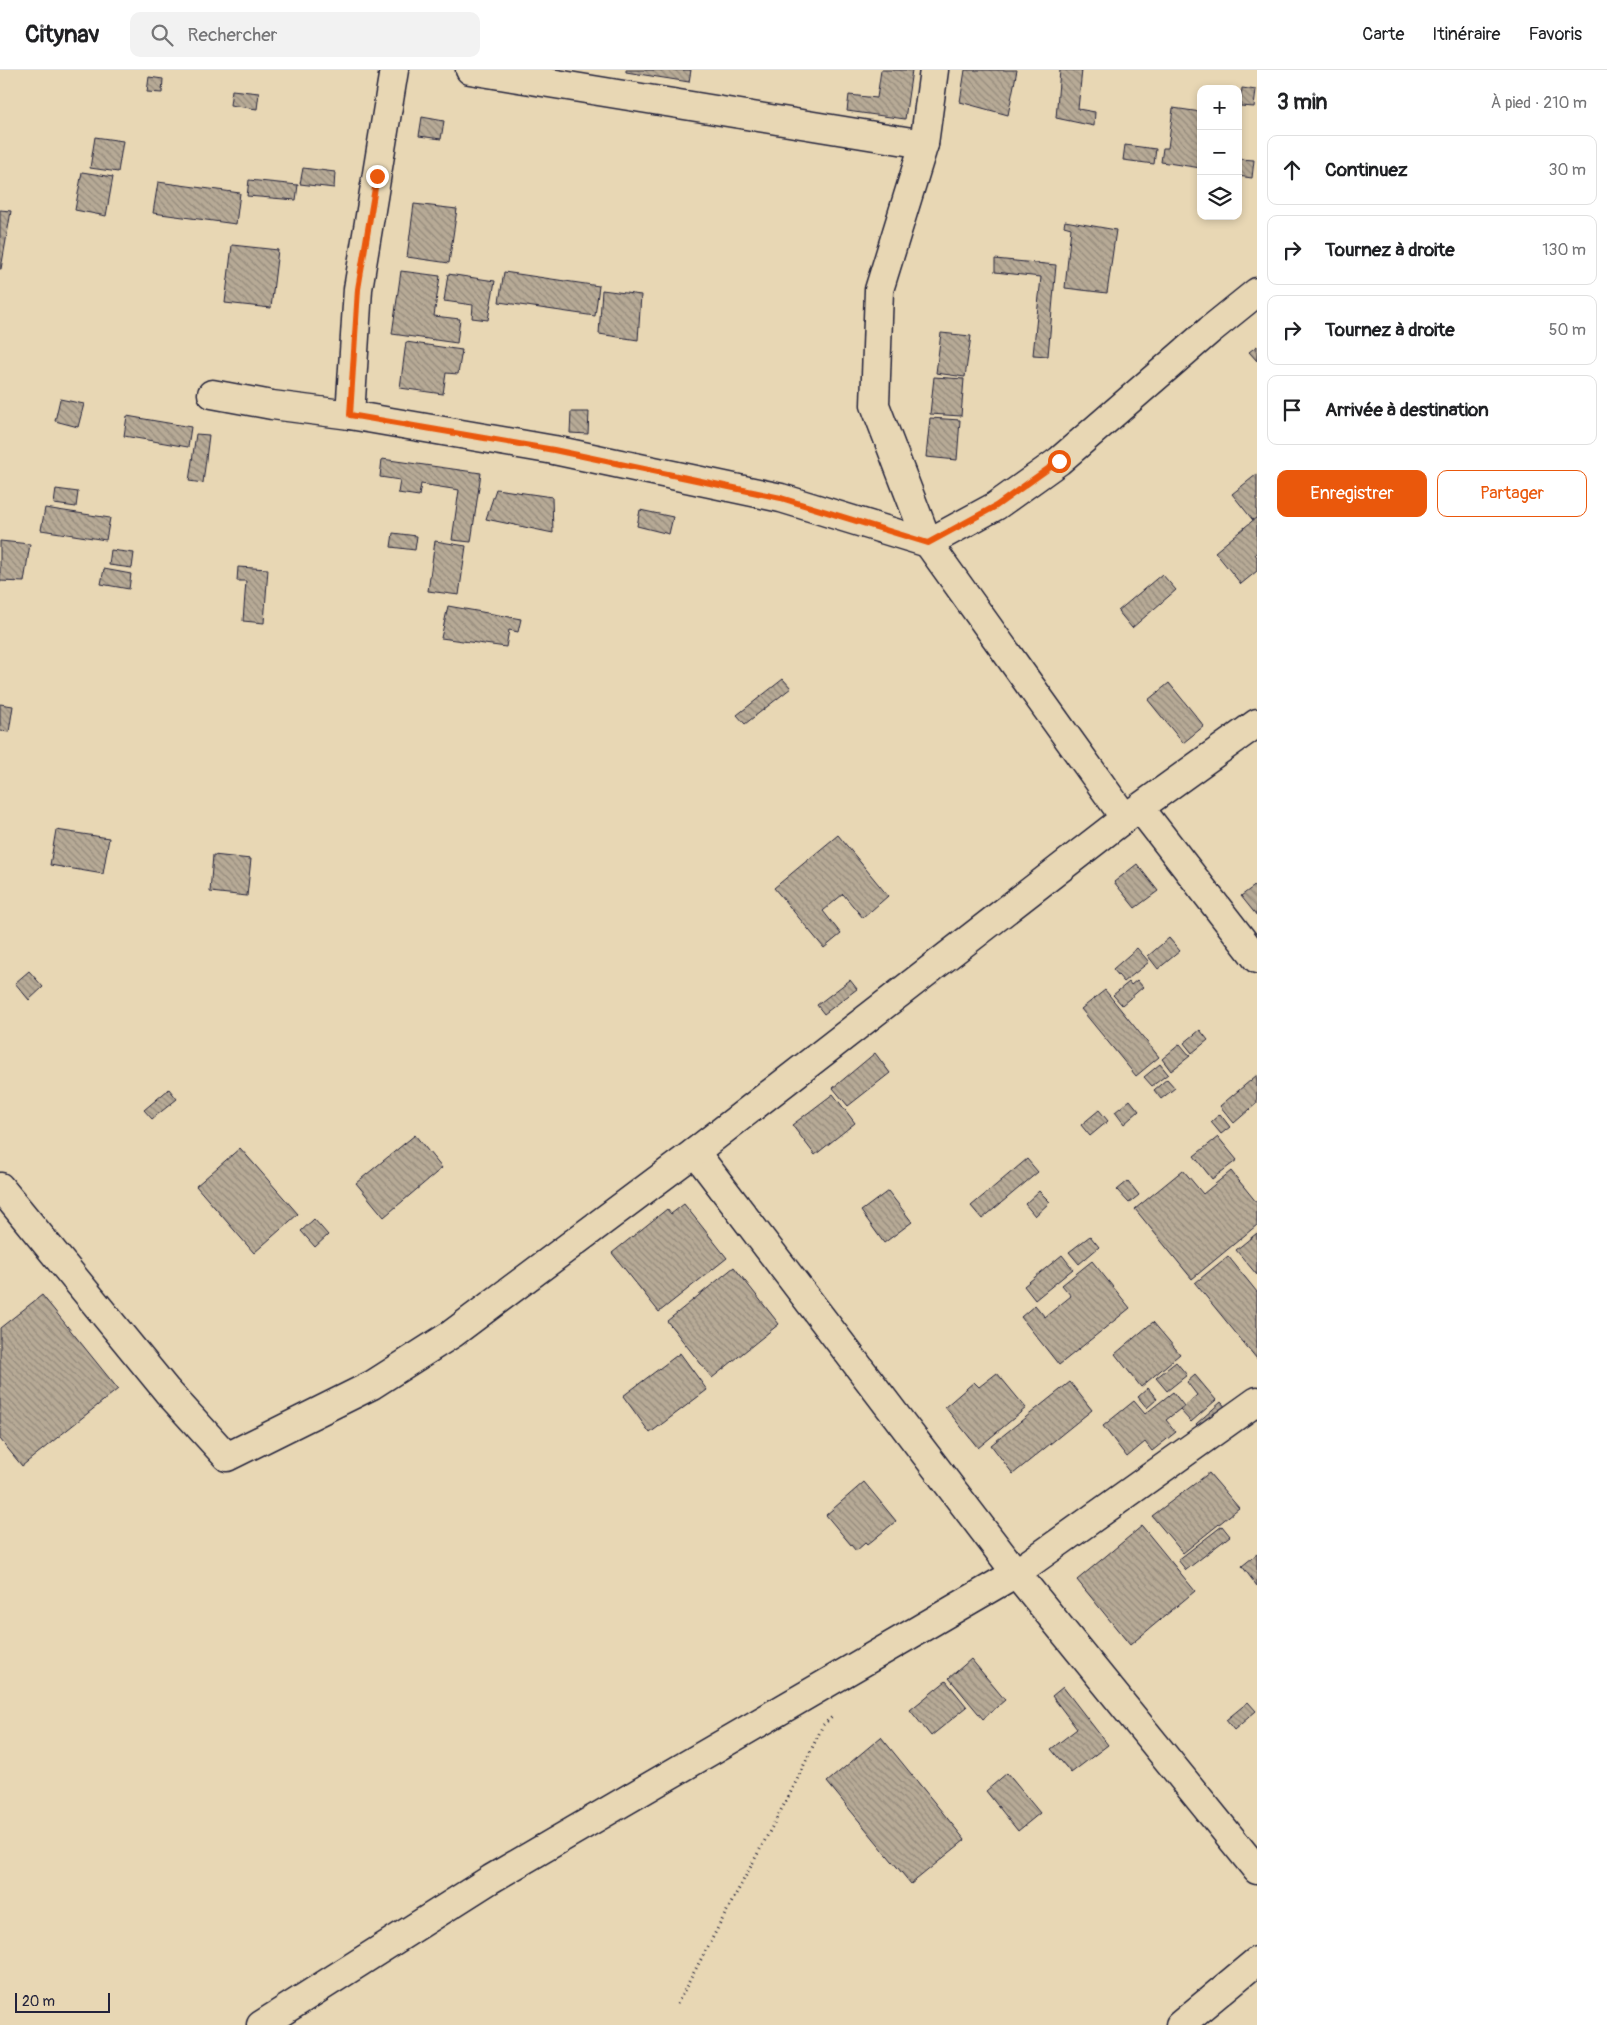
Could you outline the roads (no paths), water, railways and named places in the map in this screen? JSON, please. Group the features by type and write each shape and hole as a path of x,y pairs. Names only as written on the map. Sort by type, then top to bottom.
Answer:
{"street":[{"path":"350,415 358,289 394,70"},
{"path":"470,70 924,144"},
{"path":"934,70 924,144 879,290 876,405 928,543 1133,813 1257,959"},
{"path":"212,394 272,405 350,415 554,450 781,498 928,543 996,506 1059,461 1210,330 1257,292"},
{"path":"0,1187 168,1391 227,1457 372,1385 452,1334 695,1152 1133,813 1257,723"},
{"path":"695,1152 1016,1573 1257,1870"},
{"path":"261,2025 491,1879 1016,1573 1257,1401"},
{"path":"1180,2025 1257,1961"}]}
